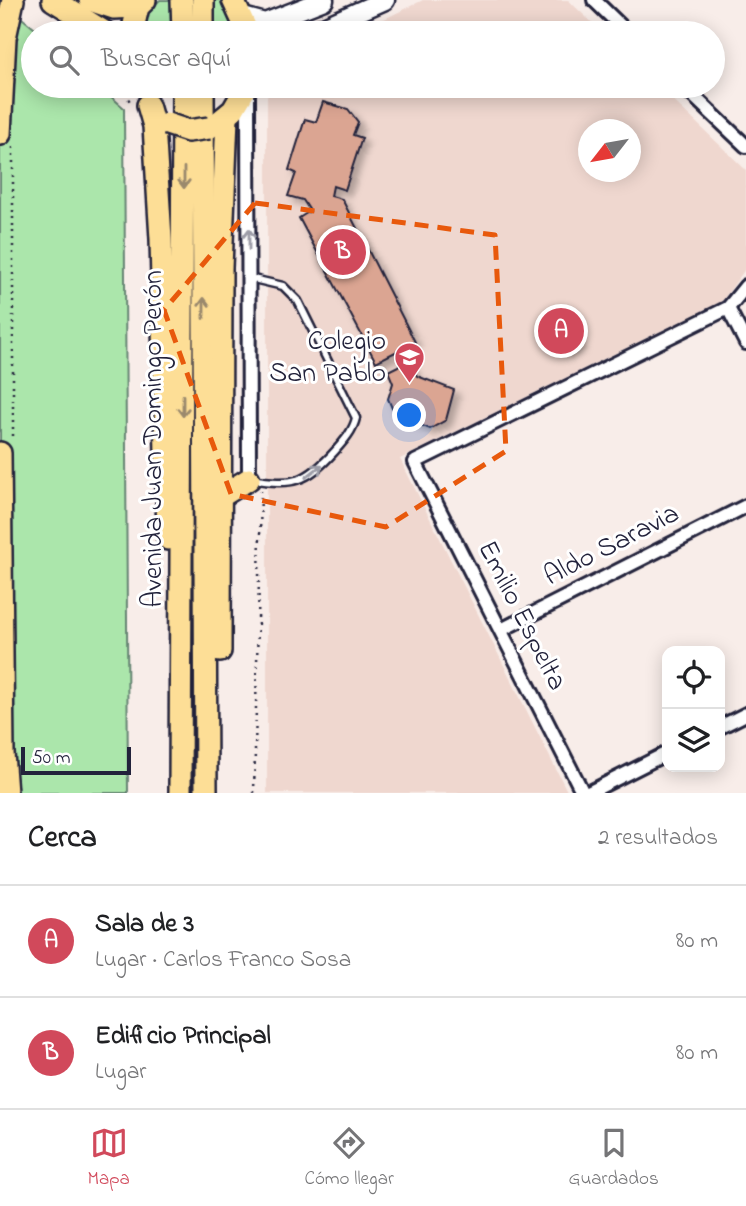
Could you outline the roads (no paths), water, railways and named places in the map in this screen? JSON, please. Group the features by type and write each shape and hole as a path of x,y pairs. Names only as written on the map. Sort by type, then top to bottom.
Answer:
{"main road":[{"path":"6,140 2,61 13,0"},
{"path":"53,0 87,21"},
{"path":"90,0 110,8 125,9 141,3"},
{"path":"182,0 183,21"},
{"path":"203,0 203,21"},
{"path":"270,21 324,0"},
{"path":"337,21 385,0"},
{"path":"136,21 141,3"},
{"path":"144,98 154,126 161,239 169,584 180,793"},
{"path":"145,98 167,124 188,131 218,122 241,98"},
{"name":"Avenida Juan Domingo Perón","path":"180,793 183,98"},
{"name":"Avenida Juan Domingo Perón","path":"203,98 207,793"},
{"path":"207,793 220,664 221,256 218,122"},
{"path":"6,453 3,753 6,793"},
{"path":"220,497 249,479"}],"street":[{"path":"594,0 616,21"},
{"path":"248,98 249,479"},
{"path":"696,98 746,146"},
{"path":"746,286 728,308 746,343"},
{"name":"Emilio Espelta","path":"585,793 415,461 728,308"},
{"name":"Aldo Saravia","path":"501,630 746,506"},
{"path":"725,724 746,714"},
{"path":"585,793 662,755"}],"lane":[{"path":"249,278 283,286 298,301 356,418 345,439 307,478 292,482 249,479"}],"place":[{"name":"Edificio Principal","path":"343,252"},
{"name":"Sala de 3","path":"561,331"},
{"name":"Colegio San Pablo","path":"409,385"}]}
